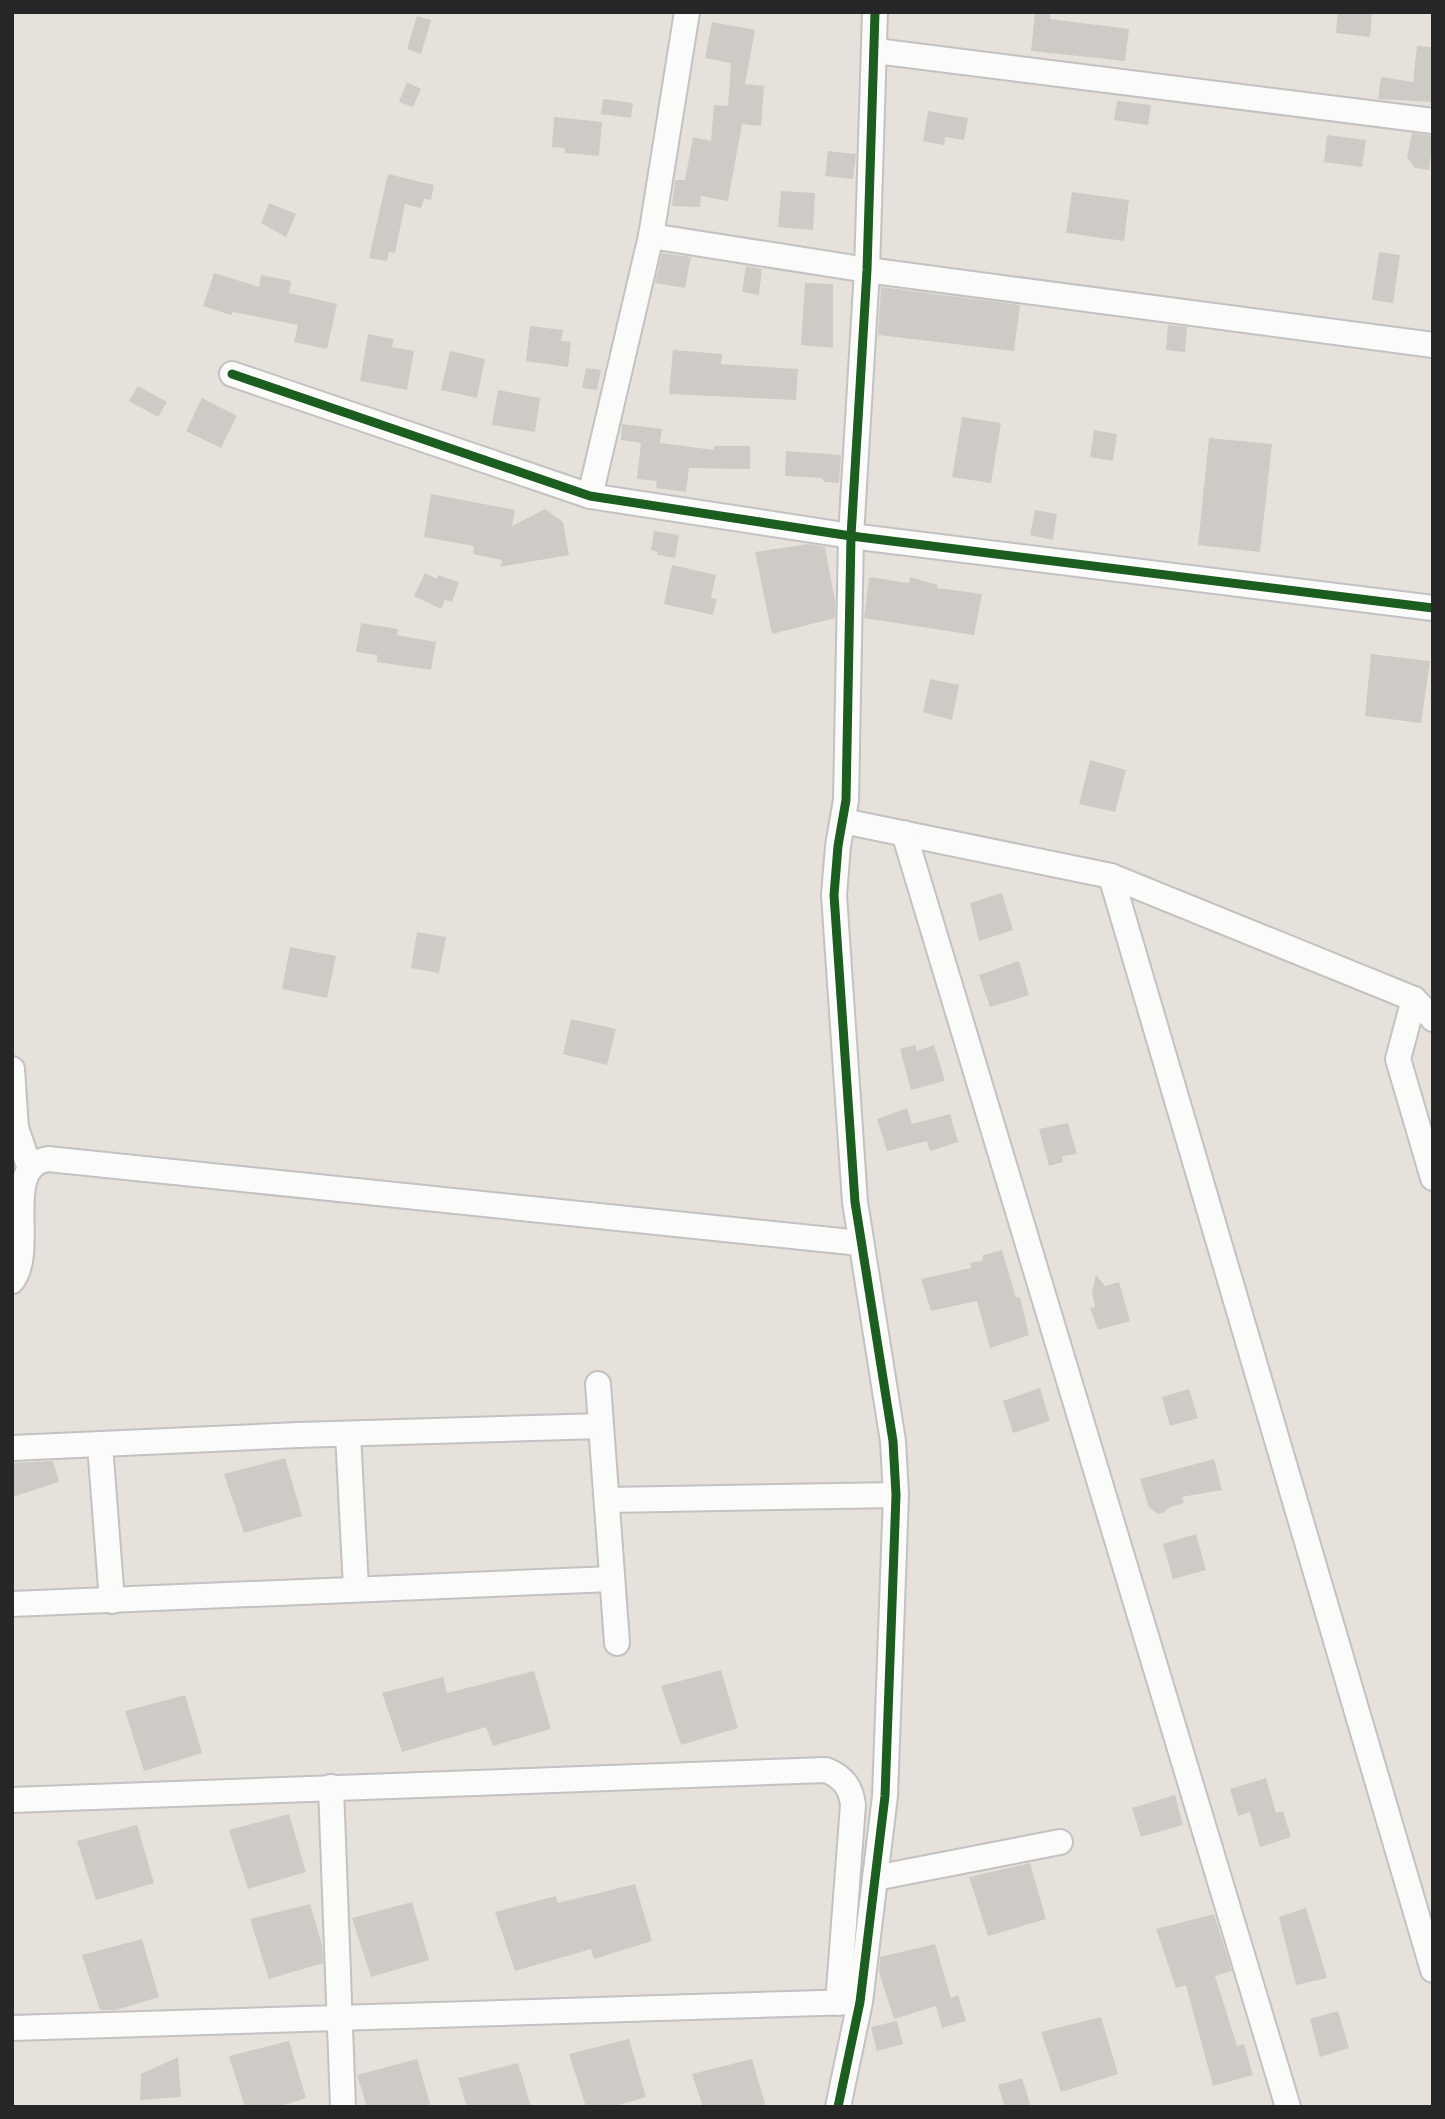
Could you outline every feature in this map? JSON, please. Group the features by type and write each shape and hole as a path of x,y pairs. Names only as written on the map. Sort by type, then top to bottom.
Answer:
{"street":[{"path":"590,496 651,236 687,12"},
{"path":"849,2003 875,1878 890,1720 896,1495 890,1419 860,1243 834,895 847,777 852,536 867,270 876,51 875,12"},
{"path":"876,51 1433,121"},
{"path":"651,236 867,270 1433,345"},
{"path":"233,373 590,496 852,536 1433,608"},
{"path":"843,821 1111,876 1414,999 1433,1019"},
{"path":"904,833 1289,2107"},
{"path":"1111,876 1433,1970"},
{"path":"1414,999 1398,1059 1433,1178"},
{"path":"12,1069 16,1128 29,1166"},
{"path":"12,1281 21,1264 19,1183 29,1166 48,1159 860,1243"},
{"path":"598,1384 617,1643"},
{"path":"12,1448 601,1426"},
{"path":"348,1434 356,1588"},
{"path":"100,1445 112,1601"},
{"path":"607,1500 896,1495"},
{"path":"12,1604 612,1579"},
{"path":"12,1800 817,1769 835,1774 848,1787 853,1805 849,2003 838,2107"},
{"path":"331,1787 342,2107"},
{"path":"875,1878 1060,1842"},
{"path":"12,2028 849,2003"}],"building":[{"path":"1035,12 1050,12 1050,19 1129,29 1125,61 1031,51"},
{"path":"1338,12 1372,12 1370,37 1336,33"},
{"path":"417,16 431,20 421,54 407,49"},
{"path":"712,22 755,30 745,84 764,86 761,126 742,124 728,201 701,196 700,207 672,206 675,180 685,180 693,137 711,141 714,105 728,106 731,63 705,58"},
{"path":"1417,46 1433,47 1433,102 1378,99 1381,77 1413,82"},
{"path":"407,82 421,89 413,107 399,102"},
{"path":"603,99 633,103 631,118 601,114"},
{"path":"1117,101 1151,105 1148,125 1114,120"},
{"path":"928,111 968,118 964,140 945,137 944,145 923,141"},
{"path":"554,117 602,122 599,156 565,153 565,148 552,147"},
{"path":"1412,133 1433,136 1429,170 1415,168 1407,158"},
{"path":"1327,135 1366,140 1362,167 1324,162"},
{"path":"828,151 856,154 853,179 825,176"},
{"path":"388,174 434,185 431,200 424,199 421,208 405,204 395,253 389,252 387,261 369,258"},
{"path":"781,191 815,193 813,230 778,227"},
{"path":"1072,192 1129,200 1124,241 1066,233"},
{"path":"269,203 296,214 286,237 261,223"},
{"path":"1379,252 1400,255 1393,303 1372,300"},
{"path":"662,253 691,257 685,288 655,283"},
{"path":"746,266 762,269 759,295 742,292"},
{"path":"214,273 259,287 261,275 291,281 289,293 337,304 327,349 294,342 298,325 233,312 231,315 203,306"},
{"path":"805,283 833,284 833,348 801,345"},
{"path":"881,287 1020,305 1014,351 878,335"},
{"path":"1168,325 1187,327 1185,352 1166,350"},
{"path":"530,326 563,330 561,341 571,342 568,367 526,361"},
{"path":"368,334 394,339 392,347 414,351 407,390 360,381"},
{"path":"673,350 722,354 721,364 798,369 796,400 669,394"},
{"path":"450,351 485,359 477,398 441,390"},
{"path":"586,368 601,370 597,390 582,388"},
{"path":"138,386 167,402 158,417 129,401"},
{"path":"498,390 540,398 535,432 492,425"},
{"path":"202,398 237,416 221,448 186,431"},
{"path":"962,417 1001,423 991,483 952,477"},
{"path":"622,424 662,429 660,443 714,450 714,446 750,446 750,469 689,468 686,492 656,488 657,481 637,479 641,443 621,440"},
{"path":"1094,430 1117,434 1113,461 1090,457"},
{"path":"1209,438 1272,444 1260,552 1198,545"},
{"path":"786,451 841,455 839,483 824,482 822,478 785,476"},
{"path":"431,494 515,510 512,526 545,509 563,522 569,555 500,567 502,560 473,554 474,546 424,537"},
{"path":"1035,510 1057,514 1053,540 1030,535"},
{"path":"654,531 679,535 675,558 657,555 658,552 651,550"},
{"path":"808,544 825,547 835,601 835,618 772,634 755,552"},
{"path":"672,565 716,575 711,598 717,599 713,615 664,604"},
{"path":"425,573 437,579 438,575 459,582 452,602 445,600 441,609 414,596"},
{"path":"869,577 909,583 910,577 938,585 937,588 982,594 974,635 864,618"},
{"path":"361,623 398,629 397,635 436,642 431,670 377,662 377,655 356,652"},
{"path":"1371,654 1430,661 1421,723 1365,716"},
{"path":"930,679 959,685 952,720 923,712"},
{"path":"1090,760 1126,770 1115,812 1079,804"},
{"path":"1002,893 1013,930 979,941 970,903"},
{"path":"417,932 446,937 439,973 411,968"},
{"path":"290,947 336,956 327,998 282,989"},
{"path":"1019,961 1029,995 990,1007 979,975"},
{"path":"571,1019 616,1029 607,1065 563,1054"},
{"path":"915,1045 917,1051 934,1045 945,1081 911,1090 900,1049"},
{"path":"907,1108 912,1124 950,1114 958,1142 930,1151 927,1141 887,1151 877,1119"},
{"path":"1068,1123 1077,1154 1062,1156 1063,1162 1049,1166 1039,1129"},
{"path":"1002,1250 1016,1298 1020,1297 1029,1335 990,1348 977,1301 931,1311 921,1279 971,1268 970,1263 982,1261 983,1255"},
{"path":"1096,1275 1105,1286 1119,1282 1130,1321 1098,1330 1090,1308 1095,1307 1092,1292"},
{"path":"1040,1388 1050,1421 1013,1433 1003,1401"},
{"path":"1189,1389 1198,1418 1170,1426 1162,1397"},
{"path":"285,1458 302,1516 244,1533 224,1474"},
{"path":"1214,1459 1222,1490 1182,1497 1184,1503 1170,1507 1163,1513 1158,1514 1149,1507 1140,1479"},
{"path":"53,1461 59,1482 12,1497 12,1463"},
{"path":"1196,1534 1206,1570 1173,1579 1163,1544"},
{"path":"721,1670 738,1728 681,1745 661,1686"},
{"path":"534,1671 551,1729 493,1746 486,1727 402,1752 382,1693 443,1677 447,1693"},
{"path":"185,1695 202,1753 144,1771 125,1711"},
{"path":"1266,1778 1276,1813 1283,1811 1291,1837 1260,1847 1250,1812 1238,1816 1230,1789"},
{"path":"1175,1795 1183,1825 1141,1837 1132,1808"},
{"path":"289,1814 306,1872 248,1889 229,1830"},
{"path":"137,1825 154,1883 96,1900 77,1841"},
{"path":"1030,1863 1046,1919 988,1936 969,1877"},
{"path":"635,1884 652,1941 594,1959 591,1949 515,1971 495,1912 556,1896 558,1903"},
{"path":"412,1902 429,1960 371,1977 352,1918"},
{"path":"310,1904 322,1945 323,1963 269,1979 250,1919"},
{"path":"1306,1908 1327,1978 1296,1985 1279,1917"},
{"path":"1214,1914 1232,1971 1215,1976 1237,2046 1244,2044 1253,2075 1213,2086 1186,1985 1176,1988 1156,1929"},
{"path":"142,1939 159,1997 116,2010 100,2010 82,1955"},
{"path":"935,1944 951,1998 958,1995 966,2021 942,2028 936,2006 894,2019 879,1972 880,1957"},
{"path":"1338,2011 1349,2048 1320,2057 1310,2019"},
{"path":"1101,2017 1118,2074 1061,2092 1041,2032"},
{"path":"897,2021 903,2044 877,2051 871,2027"},
{"path":"629,2039 646,2097 612,2107 586,2107 569,2054"},
{"path":"289,2041 306,2098 278,2107 245,2107 229,2056"},
{"path":"178,2057 181,2097 140,2100 141,2074"},
{"path":"417,2059 431,2107 367,2107 357,2075"},
{"path":"752,2059 766,2107 703,2107 692,2074"},
{"path":"518,2063 531,2107 467,2107 458,2078"},
{"path":"1022,2078 1031,2107 1005,2107 998,2085"}],"cycle path":[{"path":"838,2107 860,2002 885,1796 896,1495 893,1441 855,1202 834,895 838,846 846,800 851,536 867,270 875,12"},
{"path":"232,374 590,496 851,536 1433,608"}]}
